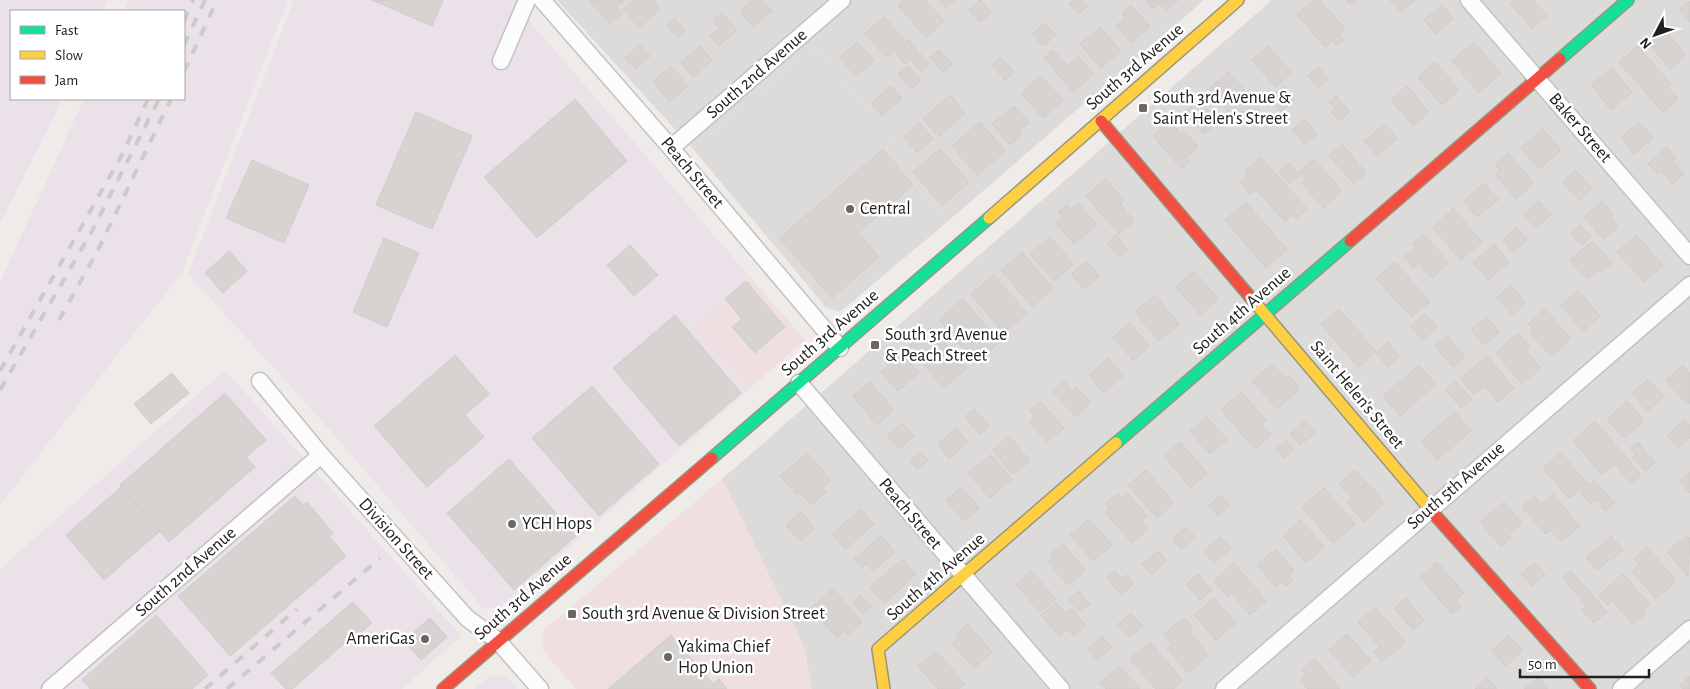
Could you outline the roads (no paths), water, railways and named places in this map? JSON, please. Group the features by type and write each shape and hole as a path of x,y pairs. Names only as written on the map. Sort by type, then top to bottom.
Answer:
{"street":[{"path":"501,62 527,0"},
{"name":"Peach Street","path":"542,0 671,148 840,348"},
{"name":"South 2nd Avenue","path":"671,148 842,0"},
{"name":"South 3rd Avenue","path":"443,689 840,348 1238,0"},
{"name":"Baker Street","path":"1470,0 1690,256"},
{"name":"South 4th Avenue","path":"884,689 878,649 1628,0"},
{"name":"Saint Helen's Street","path":"1101,121 1430,509 1590,689"},
{"name":"South 5th Avenue","path":"1224,689 1690,285"},
{"name":"Division Street","path":"260,381 321,455 467,618 498,641 540,689"},
{"name":"Peach Street","path":"799,383 1061,689"},
{"name":"South 2nd Avenue","path":"50,689 321,455"},
{"path":"1621,689 1690,629"}],"railway":[{"path":"185,19 193,0"},
{"path":"185,43 205,0"},
{"path":"185,70 217,0"},
{"path":"0,371 123,153 148,100"},
{"path":"0,390 92,231 158,100"},
{"path":"59,320 97,252 171,100"},
{"path":"227,689 380,558"},
{"path":"205,689 297,609"}],"place":[{"name":"South 3rd Avenue & Saint Helen's Street","path":"1143,108"},
{"name":"Central","path":"850,209"},
{"name":"South 3rd Avenue & Peach Street","path":"875,345"},
{"name":"YCH Hops","path":"512,524"},
{"name":"South 3rd Avenue & Division Street","path":"572,614"},
{"name":"AmeriGas","path":"425,639"},
{"name":"Yakima Chief Hop Union","path":"668,657"}]}
